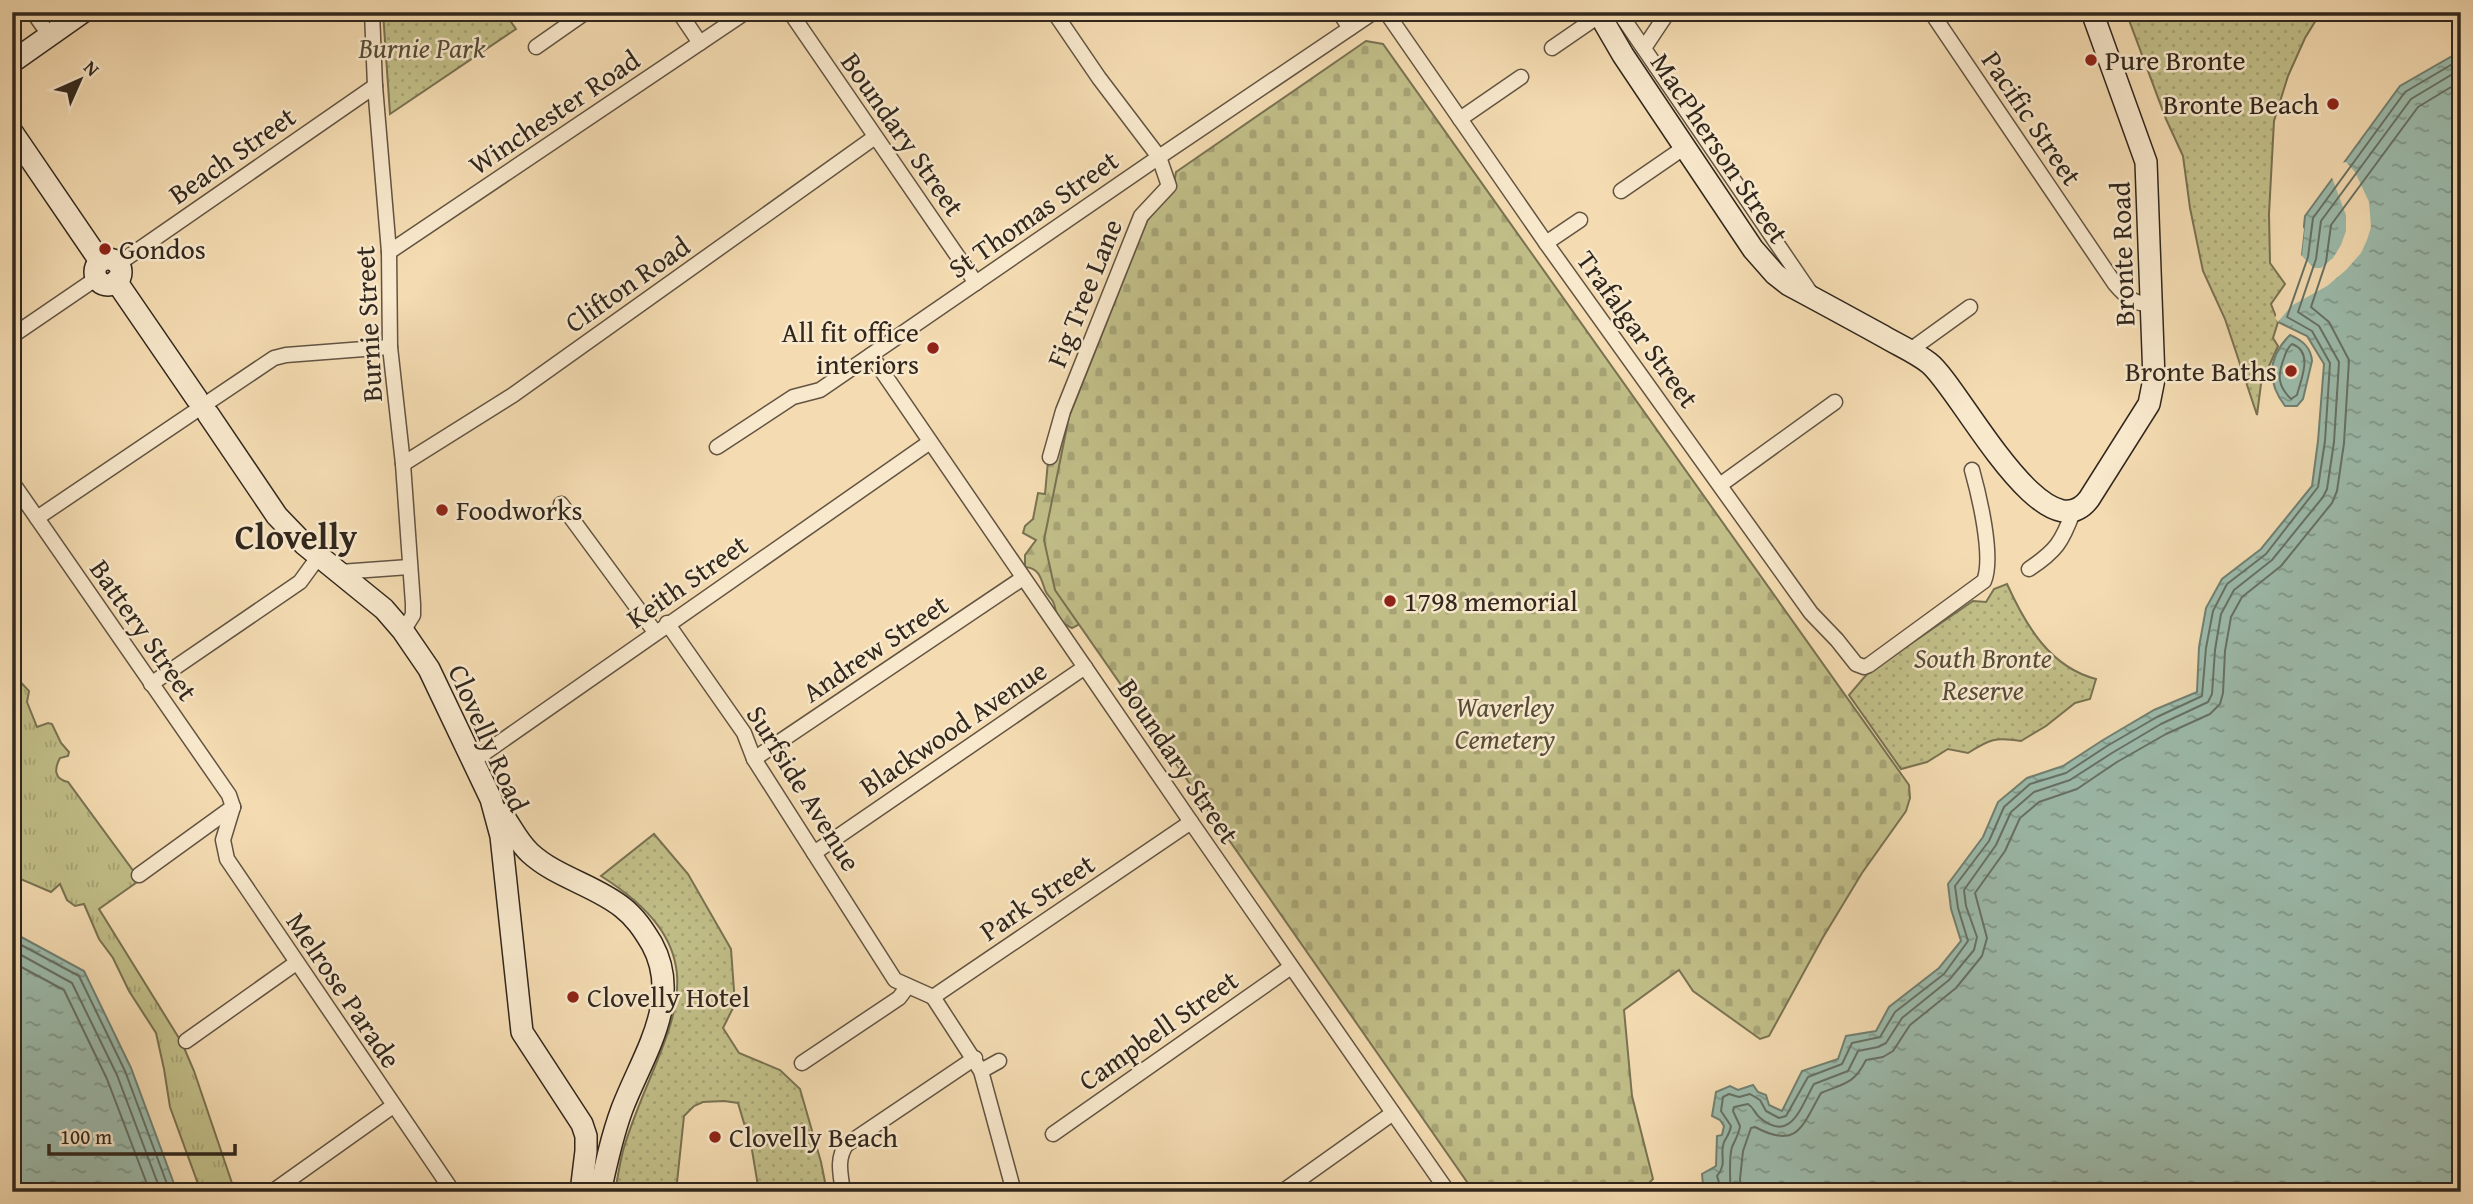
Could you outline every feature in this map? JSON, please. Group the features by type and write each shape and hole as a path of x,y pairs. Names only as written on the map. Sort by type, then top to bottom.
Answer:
{"street":[{"path":"33,12 50,36"},
{"path":"12,62 83,12"},
{"name":"Burnie Street","path":"372,12 375,86 389,252 390,347 403,464 413,615 403,631"},
{"path":"536,47 586,12"},
{"path":"679,12 700,43"},
{"name":"Winchester Road","path":"389,252 746,12"},
{"name":"Boundary Street","path":"790,12 976,283"},
{"path":"1054,12 1099,78 1159,157"},
{"path":"1339,12 1350,28"},
{"name":"St Thomas Street","path":"717,447 793,397 820,390 1374,12"},
{"name":"Trafalgar Street","path":"1385,12 1546,243 1811,613 1860,666 1869,665 1984,581 1984,520 1972,470"},
{"path":"1644,48 1668,12"},
{"name":"Pacific Street","path":"1931,12 2115,284 2133,301 2141,305 2152,304"},
{"name":"Bronte Road","path":"2070,512 2079,509 2089,499 2149,404 2154,379 2146,162 2092,12"},
{"path":"1552,48 1606,13"},
{"name":"MacPherson Street","path":"1606,13 1644,48 1814,298"},
{"name":"MacPherson Street","path":"1606,13 1623,55 1764,262 1789,285 1909,351 1937,371 2010,470 2029,491 2046,505 2070,512"},
{"path":"1460,119 1521,77"},
{"name":"Beach Street","path":"12,336 375,86"},
{"name":"Clovelly Road","path":"12,132 277,516 296,537 384,609 429,669 491,799 501,836 522,1032 582,1124 586,1136 586,1150 580,1192"},
{"name":"Clifton Road","path":"403,464 513,395 875,136"},
{"path":"1621,191 1685,147"},
{"name":"Fig Tree Lane","path":"1050,457 1063,411 1141,216 1169,186 1159,157"},
{"path":"1546,243 1580,220"},
{"path":"1909,351 1970,307"},
{"path":"37,518 274,358 390,347"},
{"name":"Boundary Street","path":"871,355 1448,1192"},
{"path":"1720,485 1835,402"},
{"name":"Keith Street","path":"473,761 930,442"},
{"name":"Battery Street","path":"12,482 229,795 233,807"},
{"name":"Surfside Avenue","path":"561,504 744,733 754,759 901,983"},
{"path":"2029,569 2047,557 2064,538 2070,512"},
{"path":"151,684 299,582 319,556"},
{"path":"340,572 409,567"},
{"name":"Andrew Street","path":"754,759 1023,578"},
{"name":"Blackwood Avenue","path":"814,853 1085,667"},
{"path":"491,799 520,843 541,862 629,912 644,930 657,953 663,979 662,1011 621,1112 608,1153 600,1192"},
{"path":"139,875 233,807"},
{"name":"Melrose Parade","path":"233,807 223,840 224,852 296,963 453,1192"},
{"name":"Park Street","path":"933,997 1191,822"},
{"path":"509,898 519,869 530,862 541,862"},
{"path":"186,1041 296,963"},
{"name":"Campbell Street","path":"1052,1134 1291,967"},
{"path":"802,1063 900,998 901,983 933,997 978,1064 1013,1192"},
{"path":"843,1192 839,1166 842,1151 852,1140 978,1064 999,1061"},
{"path":"272,1192 291,1186 393,1106"},
{"path":"1282,1192 1393,1113"}],"green space":[{"name":"Burnie Park","path":"383,12 504,12 516,29 390,114"},
{"path":"2126,12 2321,12 2305,38 2288,76 2274,121 2269,214 2270,263 2285,284 2271,304 2278,322 2273,338 2278,346 2261,384 2257,415 2225,319 2203,271 2183,156 2166,119"},
{"name":"Waverley Cemetery","path":"1366,41 1383,44 1909,785 1910,798 1906,811 1862,873 1769,1036 1760,1039 1693,991 1679,970 1624,1010 1632,1096 1653,1179 1640,1192 1474,1192 1055,590 1044,540 1069,417 1147,221 1173,188 1176,172"},
{"path":"1065,424 1069,425 1080,624 1072,628 1059,621 1039,574 1025,567 1025,555 1036,540 1023,533 1025,526 1033,519 1038,493 1045,494 1049,450"},
{"name":"South Bronte Reserve","path":"2007,584 2022,615 2041,643 2065,665 2096,679 2090,699 2075,703 2046,726 2021,741 1993,740 1968,753 1948,749 1927,762 1901,769 1849,695 1867,674 1973,601 1986,602 1994,589"},
{"path":"12,673 29,691 27,702 37,727 52,724 61,743 69,752 68,756 60,758 58,762 58,776 68,782 140,880 99,909 182,1043 235,1192 201,1192 170,1107 156,1033 129,991 113,958 99,939 84,904 75,906 67,900 60,884 51,892 18,878 12,871"},
{"path":"654,834 688,874 731,949 735,1004 723,1028 739,1053 780,1070 800,1089 827,1192 759,1192 752,1150 738,1103 724,1101 703,1102 694,1106 684,1116 676,1192 615,1192 625,1144 668,1033 676,1000 676,968 666,938 642,907 601,876"}],"water":[{"path":"2461,51 2461,1192 1713,1192 1713,1183 1703,1185 1702,1174 1716,1166 1717,1136 1722,1135 1724,1126 1712,1116 1716,1092 1730,1086 1738,1090 1753,1085 1758,1092 1766,1095 1769,1105 1782,1111 1802,1071 1838,1059 1846,1036 1876,1031 1889,1007 1939,968 1961,941 1951,909 1948,884 1983,837 1998,802 2027,778 2063,766 2154,710 2197,692 2199,647 2206,608 2222,579 2261,549 2312,486 2324,364 2307,336 2278,322 2301,255 2305,216 2400,86"},
{"name":"Bronte Baths","path":"2290,335 2305,345 2312,361 2303,399 2297,406 2285,406 2275,388 2272,370 2277,352"},
{"path":"12,932 84,971 131,1068 177,1192 12,1192"}],"pier":[{"path":"2346,162 2355,172 2369,202 2371,227 2367,240 2361,253 2346,270 2327,286 2291,306 2278,322 2275,318 2297,254 2301,224 2304,229 2301,255 2314,268 2321,268 2333,258 2341,245 2346,231 2346,215 2331,175 2340,163"}],"place":[{"name":"Pure Bronte","path":"2091,60"},
{"name":"Bronte Beach","path":"2333,104"},
{"name":"Gondos","path":"105,249"},
{"name":"All fit office interiors","path":"933,348"},
{"name":"Bronte Baths","path":"2291,371"},
{"name":"Foodworks","path":"442,510"},
{"name":"1798 memorial","path":"1390,601"},
{"name":"Clovelly Hotel","path":"573,997"},
{"name":"Clovelly Beach","path":"715,1137"}],"district":[{"name":"Clovelly","path":"296,537"}]}
